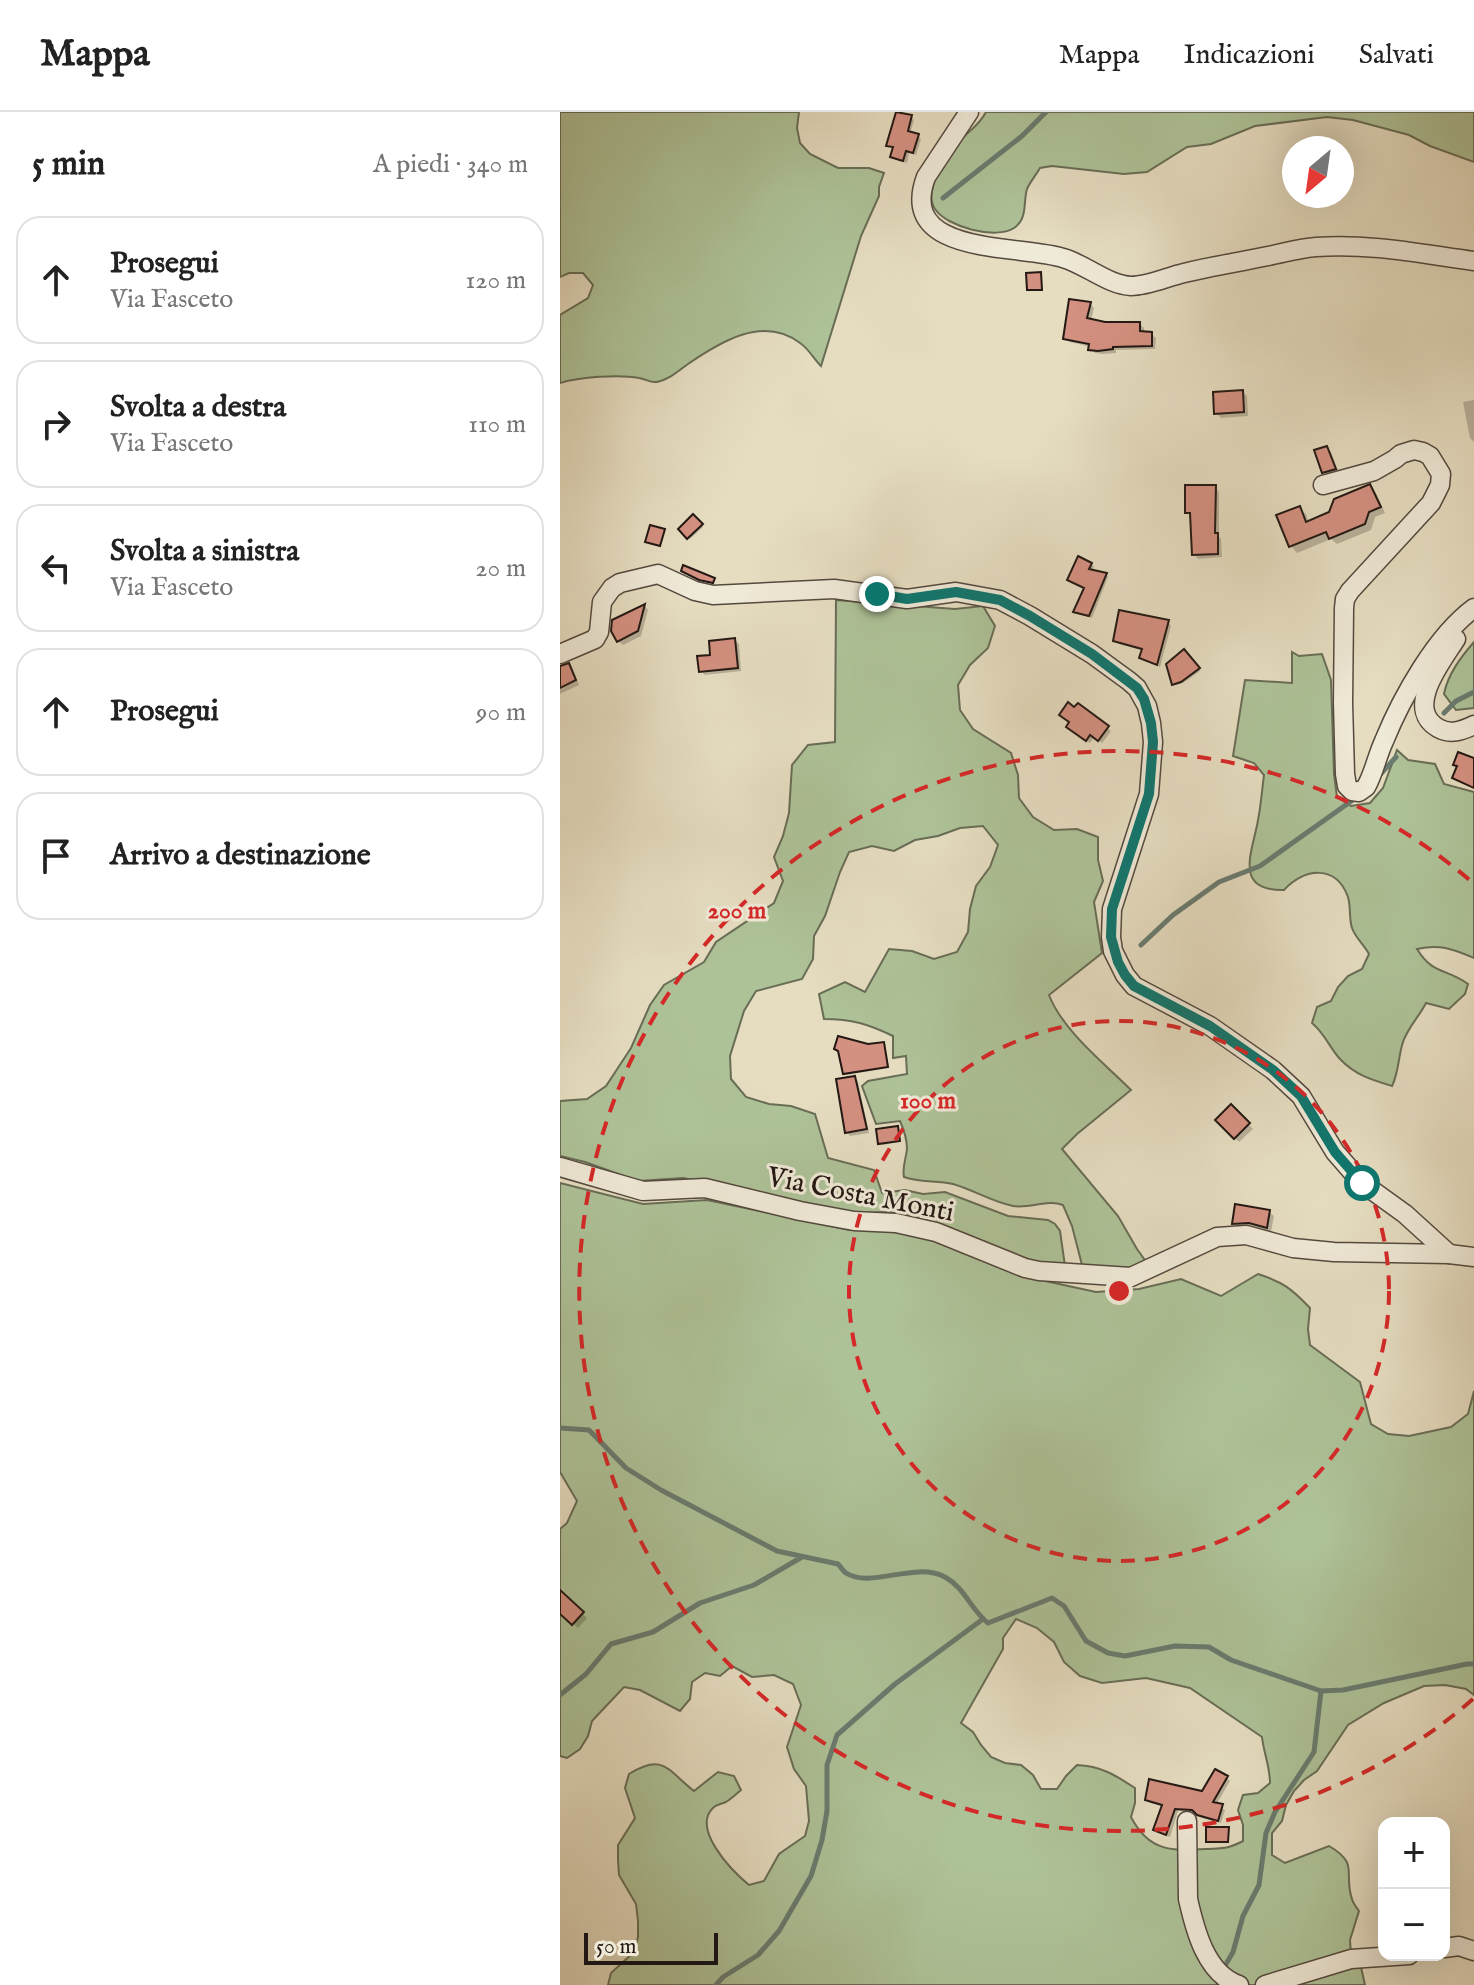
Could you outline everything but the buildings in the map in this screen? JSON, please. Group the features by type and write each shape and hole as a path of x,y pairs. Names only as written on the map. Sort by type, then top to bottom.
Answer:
{"street":[{"path":"969,112 922,188 922,207 926,217 940,233 950,237 988,247 1063,258 1131,286 1315,247 1379,247 1474,261"},
{"path":"1323,485 1374,471 1401,454 1414,450 1430,456 1441,474 1440,485 1431,503 1345,599 1344,759 1347,783 1352,791 1359,792 1366,787 1385,737 1431,655 1458,620 1474,608"},
{"path":"560,654 595,639 599,632 602,602 612,588 632,579 658,574 695,591 713,595 834,589 907,599 956,592 1000,600 1092,654 1137,688 1144,699 1153,742 1149,794 1112,909 1113,951 1125,975 1134,986 1210,1026 1273,1070 1301,1096 1335,1152 1362,1183 1405,1214 1449,1254"},
{"path":"1474,619 1458,635 1437,670 1426,692 1424,706 1426,717 1439,729 1455,732 1474,725"},
{"name":"Via Costa Monti","path":"560,1167 643,1191 705,1188 854,1221 896,1223 936,1232 1039,1271 1131,1277 1217,1237 1246,1235 1293,1248 1320,1251 1474,1257"},
{"path":"1187,1821 1190,1909 1213,1967 1227,1981 1239,1985"},
{"path":"1450,1947 1459,1946 1474,1951"},
{"path":"1265,1985 1351,1959 1378,1957"}],"green space":[{"path":"560,112 799,112 797,128 800,143 810,154 838,168 869,168 884,173 821,366 803,345 771,331 728,340 657,382 611,376 560,383 560,315 588,298 593,285 583,273 560,277"},
{"path":"986,112 1474,112 1474,162 1409,135 1353,120 1327,117 1255,126 1211,144 1187,147 1147,172 1124,174 1052,166 1040,168 1027,189 1023,215 1018,224 1006,231 984,232 950,221 935,209 931,198 943,163"},
{"path":"836,600 955,609 983,606 995,626 988,648 970,665 958,685 960,710 973,729 1011,753 1018,775 1019,798 1033,817 1054,830 1077,829 1098,837 1098,860 1103,881 1094,902 1102,953 1049,995 1074,1034 1131,1090 1062,1149 1118,1216 1147,1263 1126,1273 1086,1270 1063,1205 1013,1206 953,1184 904,1177 907,1145 900,1121 876,1124 862,1086 868,1081 907,1074 906,1056 893,1058 893,1036 852,1021 824,1019 819,994 845,982 865,992 889,949 912,951 934,959 957,952 968,932 976,886 990,867 998,845 983,826 960,828 915,840 894,851 872,846 849,852 825,916 814,936 813,959 802,979 756,991 744,1011 730,1056 731,1079 746,1097 815,1114 828,1158 874,1170 882,1193 905,1190 923,1194 945,1192 1008,1216 1048,1220 1060,1231 1065,1266 1038,1265 924,1220 893,1212 859,1213 683,1178 638,1181 560,1156 560,1101 587,1099 606,1086 631,1048 650,1005 664,985 704,962 716,942 774,903 783,881 774,857 789,813 792,765 808,745 835,742"},
{"path":"1474,642 1474,708 1456,710 1444,694 1456,666"},
{"path":"1292,652 1299,656 1322,654 1331,680 1337,797 1351,806 1370,803 1383,788 1397,750 1408,760 1435,764 1444,784 1474,792 1474,958 1446,948 1417,949 1434,967 1468,984 1465,994 1449,1009 1426,1003 1405,1037 1392,1086 1364,1076 1346,1065 1312,1023 1317,1007 1331,1001 1348,976 1362,969 1369,954 1352,928 1349,901 1343,886 1328,874 1319,873 1301,877 1284,890 1268,889 1257,884 1252,876 1250,856 1264,775 1254,763 1233,756 1245,680 1292,683"},
{"path":"560,1183 643,1204 707,1200 850,1230 897,1229 930,1236 1036,1279 1096,1292 1139,1289 1181,1279 1221,1296 1258,1274 1287,1287 1310,1308 1310,1345 1360,1382 1371,1424 1388,1434 1409,1436 1451,1427 1468,1414 1474,1391 1474,1695 1466,1689 1445,1685 1424,1686 1384,1703 1348,1725 1317,1771 1294,1791 1282,1821 1272,1833 1272,1855 1285,1863 1329,1846 1339,1852 1348,1864 1352,1899 1359,1911 1350,1940 1351,1955 1361,1967 1365,1985 608,1985 611,1973 634,1952 638,1937 636,1904 619,1875 618,1860 618,1845 635,1818 625,1788 629,1774 658,1764 694,1791 718,1772 734,1776 741,1790 715,1806 708,1816 710,1837 724,1860 749,1885 764,1881 779,1854 805,1836 809,1821 806,1786 794,1769 787,1747 801,1705 793,1684 774,1675 752,1677 732,1666 720,1676 705,1673 692,1682 690,1699 680,1711 640,1690 624,1687 592,1721 580,1749 567,1758 560,1756 560,1529 567,1523 577,1501 560,1472","holes":["1016,1619 1037,1628 1054,1642 1064,1662 1080,1676 1102,1683 1146,1678 1190,1688 1262,1737 1270,1783 1258,1793 1243,1795 1238,1810 1243,1825 1243,1841 1221,1848 1182,1850 1162,1847 1146,1837 1131,1817 1135,1788 1114,1775 1101,1769 1077,1765 1057,1789 1041,1789 1033,1775 1021,1765 991,1757 973,1732 961,1723 1003,1649 1003,1638"]}],"waterway":[{"path":"943,198 1022,136 1046,112"},
{"path":"1444,713 1456,701 1474,692"},
{"path":"1378,777 1396,757"},
{"path":"1141,945 1173,915 1219,882 1260,866 1357,797"},
{"path":"560,1428 589,1430 626,1468 661,1490 777,1551 838,1564 856,1577 920,1572 945,1577 958,1587 988,1623 1052,1598 1064,1606 1086,1641 1108,1653 1125,1656 1175,1646 1209,1647 1231,1660 1321,1691 1343,1690 1474,1664"},
{"path":"560,1695 586,1674 611,1644 653,1632 700,1603 754,1585 802,1557"},
{"path":"716,1985 723,1977 758,1955 779,1931 811,1876 827,1811 827,1765 837,1735 895,1684 983,1619"},
{"path":"1222,1971 1233,1952 1243,1916 1259,1885 1266,1833 1275,1812 1314,1752 1321,1691"}],"route":[{"path":"877,594 907,599 956,592 1000,600 1092,654 1137,688 1147,706 1153,742 1149,794 1112,909 1111,937 1118,962 1134,986 1210,1026 1273,1070 1301,1096 1335,1152 1362,1183"}]}
